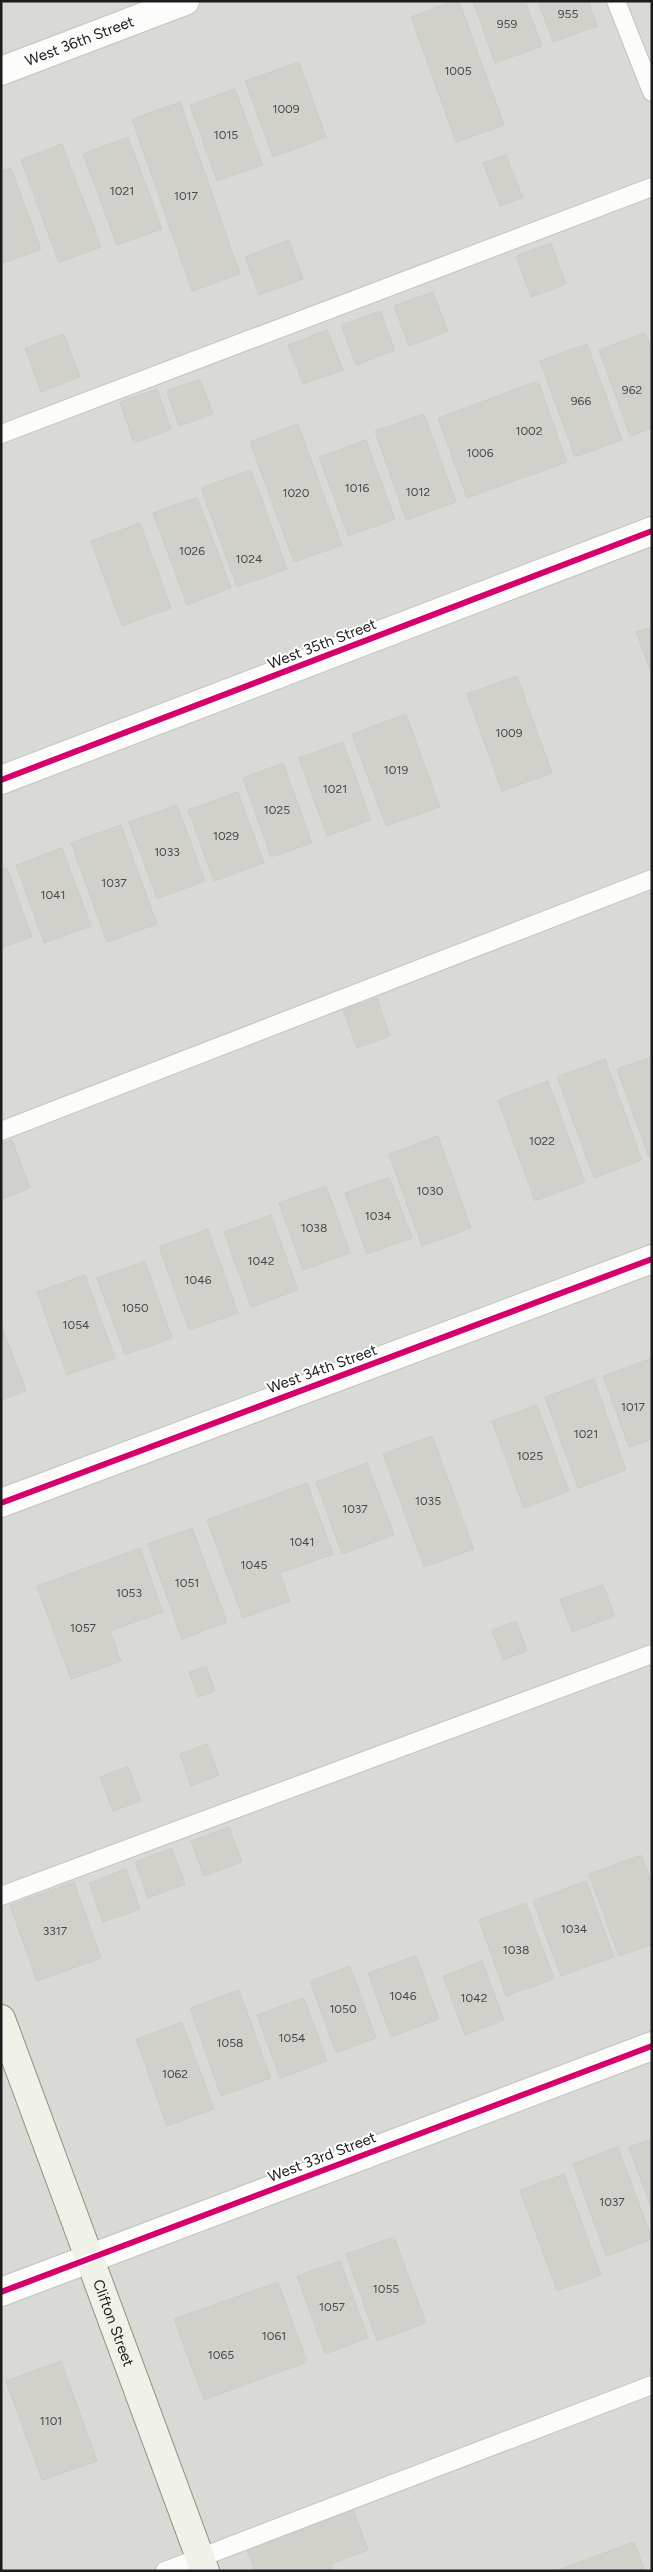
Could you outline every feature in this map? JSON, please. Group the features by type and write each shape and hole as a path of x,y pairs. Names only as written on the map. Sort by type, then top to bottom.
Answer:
{"street":[{"name":"West 36th Street","path":"1,71 184,1"},
{"name":"West 35th Street","path":"1,780 652,531"},
{"name":"West 34th Street","path":"1,1502 652,1260"},
{"name":"Clifton Street","path":"1,2019 202,2564"},
{"name":"West 33rd Street","path":"1,2292 652,2046"}],"lane":[{"path":"616,1 652,92"},
{"path":"1,434 652,187"},
{"path":"1,1131 652,879"},
{"path":"1,1896 652,1654"},
{"path":"165,2571 202,2564 652,2385"}],"shaded area":[{"path":"1,1 652,1 652,2571 1,2571"}],"building":[{"path":"454,1 459,1 504,125 456,142 411,17"},
{"path":"473,1 525,1 542,46 495,63"},
{"path":"538,1 588,1 597,26 553,42"},
{"path":"299,62 326,137 273,157 245,81"},
{"path":"235,89 263,165 217,181 190,105"},
{"path":"180,102 240,274 192,291 132,119"},
{"path":"128,137 162,229 117,245 83,154"},
{"path":"62,144 101,247 59,263 21,160"},
{"path":"506,155 523,198 500,206 483,163"},
{"path":"11,168 41,249 1,264 1,171"},
{"path":"289,240 303,279 259,295 245,257"},
{"path":"551,243 566,284 531,297 516,256"},
{"path":"433,292 448,331 409,346 394,306"},
{"path":"380,311 395,350 356,365 341,325"},
{"path":"327,330 343,370 303,384 288,345"},
{"path":"645,333 652,351 652,428 630,436 599,350"},
{"path":"64,334 80,377 41,392 25,348"},
{"path":"587,344 622,440 575,457 540,361"},
{"path":"200,379 213,414 179,426 167,391"},
{"path":"538,381 567,462 467,498 438,418"},
{"path":"157,389 171,429 134,443 120,402"},
{"path":"424,414 456,502 406,520 375,431"},
{"path":"298,424 342,545 294,562 250,442"},
{"path":"366,440 395,519 348,536 319,457"},
{"path":"251,470 287,569 237,587 201,488"},
{"path":"197,497 231,588 187,605 153,513"},
{"path":"140,523 171,608 122,626 91,541"},
{"path":"652,627 652,674 636,632"},
{"path":"517,676 552,773 502,791 467,694"},
{"path":"406,714 440,807 386,826 352,734"},
{"path":"343,742 371,820 327,836 299,758"},
{"path":"283,763 312,843 271,857 243,778"},
{"path":"238,792 264,863 214,881 188,810"},
{"path":"177,805 205,881 157,899 129,822"},
{"path":"121,825 157,924 107,942 71,843"},
{"path":"62,848 91,926 44,943 16,865"},
{"path":"7,868 32,937 1,948 1,870"},
{"path":"377,998 390,1036 357,1048 343,1010"},
{"path":"652,1057 652,1155 649,1157 617,1069"},
{"path":"605,1059 642,1160 594,1178 557,1077"},
{"path":"548,1081 585,1182 535,1201 498,1100"},
{"path":"438,1136 471,1228 422,1246 389,1154"},
{"path":"12,1140 30,1188 1,1199 1,1144"},
{"path":"389,1177 412,1238 367,1254 345,1193"},
{"path":"326,1186 350,1253 303,1270 279,1203"},
{"path":"271,1215 298,1290 251,1307 224,1232"},
{"path":"208,1229 238,1313 189,1330 159,1247"},
{"path":"145,1261 172,1338 125,1355 97,1278"},
{"path":"85,1275 115,1358 67,1375 37,1292"},
{"path":"1,1324 26,1391 1,1400"},
{"path":"652,1358 652,1439 629,1447 603,1376"},
{"path":"594,1379 626,1470 578,1488 545,1397"},
{"path":"537,1405 569,1491 524,1508 492,1421"},
{"path":"432,1436 474,1549 424,1567 383,1454"},
{"path":"367,1463 394,1535 342,1554 316,1482"},
{"path":"307,1483 333,1554 280,1573 290,1601 243,1618 207,1520"},
{"path":"192,1528 227,1622 182,1639 148,1544"},
{"path":"140,1548 163,1612 110,1631 121,1661 71,1679 37,1586"},
{"path":"603,1585 615,1616 572,1632 560,1599"},
{"path":"516,1621 527,1651 503,1660 492,1630"},
{"path":"206,1666 215,1691 198,1697 189,1672"},
{"path":"207,1744 219,1775 191,1786 180,1754"},
{"path":"128,1766 141,1801 113,1811 100,1777"},
{"path":"229,1827 242,1862 204,1876 191,1841"},
{"path":"172,1848 185,1884 148,1898 135,1862"},
{"path":"641,1855 652,1883 652,1944 619,1956 589,1874"},
{"path":"126,1869 140,1909 103,1922 89,1883"},
{"path":"586,1881 614,1957 561,1976 533,1901"},
{"path":"74,1882 101,1958 37,1981 10,1905"},
{"path":"526,1903 554,1979 506,1996 479,1920"},
{"path":"416,1956 439,2019 391,2037 368,1973"},
{"path":"482,1961 504,2020 465,2035 443,1976"},
{"path":"350,1966 376,2038 336,2053 310,1981"},
{"path":"239,1990 271,2078 221,2096 190,2008"},
{"path":"304,1998 327,2061 280,2078 257,2015"},
{"path":"182,2022 214,2109 167,2126 136,2039"},
{"path":"652,2139 652,2210 629,2147"},
{"path":"618,2147 652,2239 606,2256 573,2164"},
{"path":"564,2174 601,2275 557,2291 520,2190"},
{"path":"394,2237 426,2323 377,2341 346,2254"},
{"path":"340,2261 368,2338 325,2354 297,2276"},
{"path":"278,2282 307,2362 204,2400 174,2319"},
{"path":"61,2361 97,2461 42,2480 6,2381"},
{"path":"352,2506 368,2550 331,2564 333,2571 255,2571 245,2544"},
{"path":"634,2542 645,2571 555,2571"}],"cycle path":[{"path":"1,780 652,531"},
{"path":"1,1503 652,1259"},
{"path":"1,2292 652,2046"}]}
